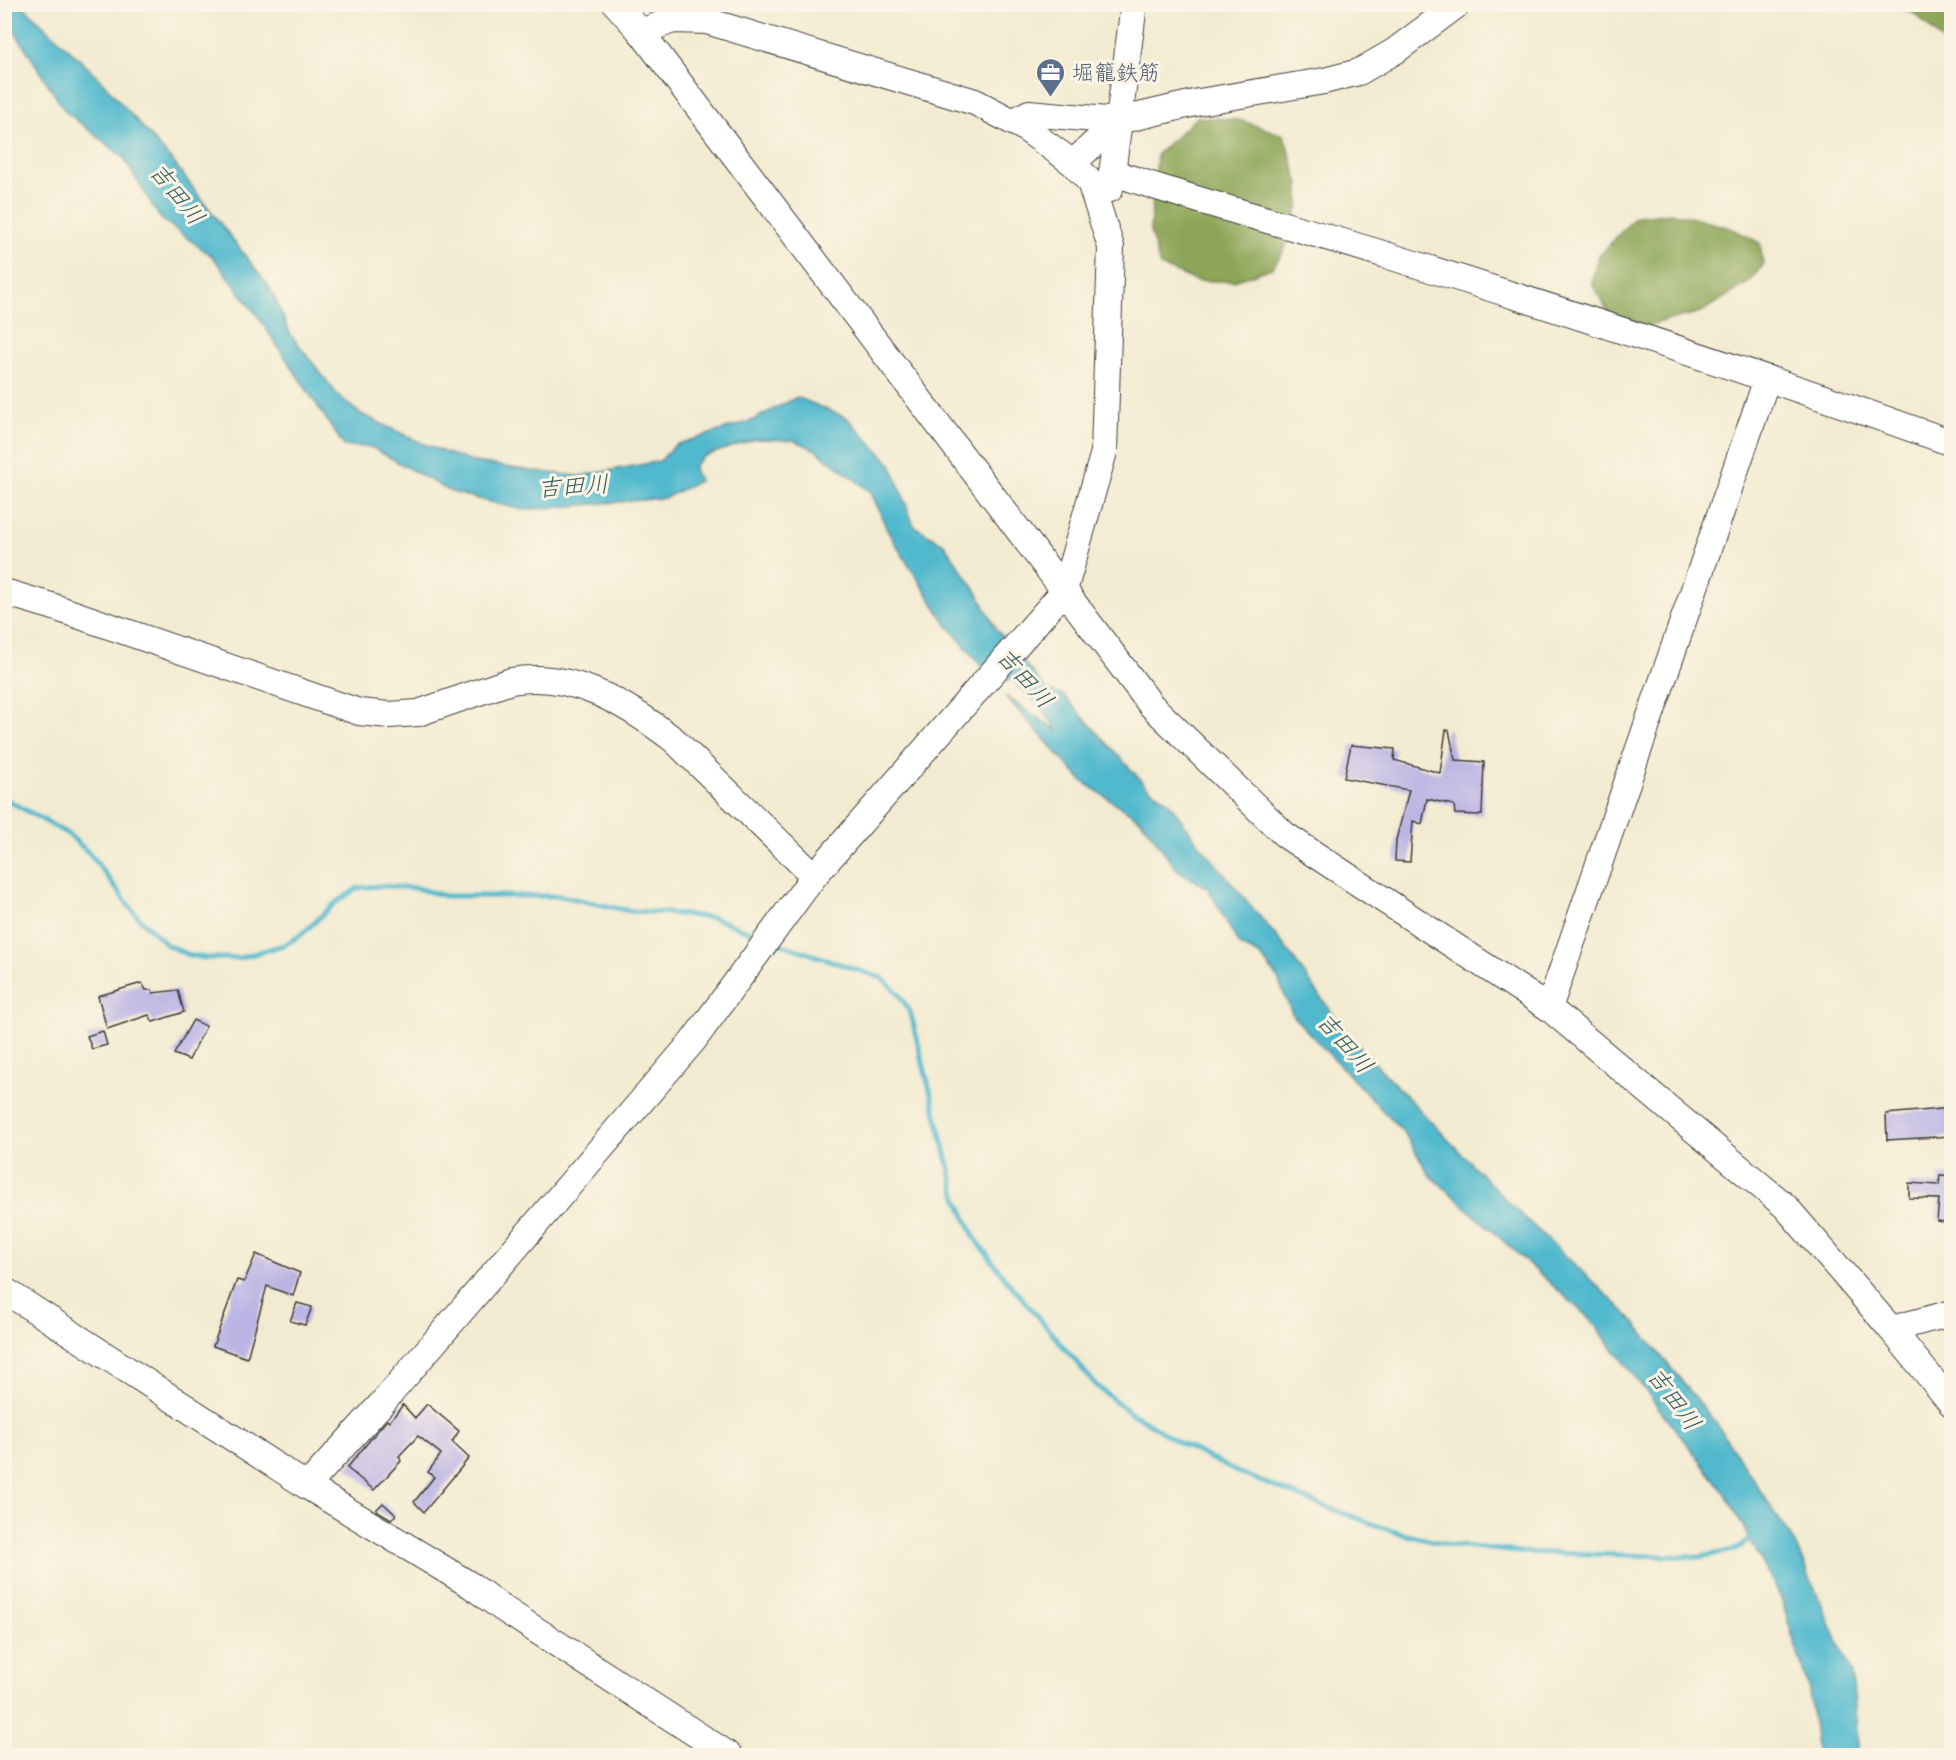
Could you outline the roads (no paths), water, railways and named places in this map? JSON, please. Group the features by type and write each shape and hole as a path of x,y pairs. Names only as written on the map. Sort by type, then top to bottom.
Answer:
{"street":[{"path":"616,4 641,32 1151,705 1285,835 1549,1008 1785,1206 1952,1404"},
{"path":"1106,230 1134,4"},
{"path":"1013,122 1029,113 1118,121 1199,102 1324,81 1359,72 1395,51 1458,4"},
{"path":"307,1486 384,1401 693,1041 814,876 1064,591 1104,452 1111,247 1090,182 1073,163 1023,127 975,102 707,21 673,20 641,32"},
{"path":"1073,163 1118,121"},
{"path":"1112,172 1387,255 1767,379 1952,443"},
{"path":"1549,1008 1767,379"},
{"path":"4,592 359,712 418,713 511,681 524,679 554,679 599,693 649,721 674,740 814,876"},
{"path":"4,1290 307,1486 472,1586 502,1608 730,1755"},
{"path":"1891,1329 1952,1313"}],"water":[{"name":"吉田川","path":"4,5 22,5 98,77 174,163 270,288 291,335 337,394 359,413 428,446 469,461 580,476 660,461 675,445 751,421 797,397 847,418 891,464 914,526 944,544 977,592 997,630 1047,690 1063,695 1148,788 1168,801 1196,840 1286,948 1347,1034 1506,1200 1629,1316 1718,1426 1794,1542 1852,1673 1859,1755 1817,1755 1809,1690 1781,1598 1727,1496 1590,1319 1429,1174 1405,1134 1293,1016 1278,979 1261,956 1239,945 1208,888 1178,871 1141,820 1083,782 1005,696 1058,731 1040,706 1011,678 996,684 945,622 888,532 871,492 814,449 794,440 755,439 702,457 693,467 699,481 665,498 523,510 451,492 371,447 344,446 257,315 213,257 160,218 123,157 65,111 5,16"}],"waterway":[{"path":"4,798 68,834 90,854 137,916 167,945 189,955 205,958 239,958 284,945 301,935 335,903 358,888 381,886 416,888 445,896 561,896 630,911 714,918 761,936"},
{"path":"775,942 882,978 898,993 912,1019 957,1198 974,1237 1008,1282 1096,1385 1130,1413 1174,1440 1237,1472 1313,1502 1395,1532 1444,1544 1519,1552 1700,1557 1735,1550 1756,1536"}],"place":[{"name":"堀籠鉄筋","path":"1051,98"}]}
